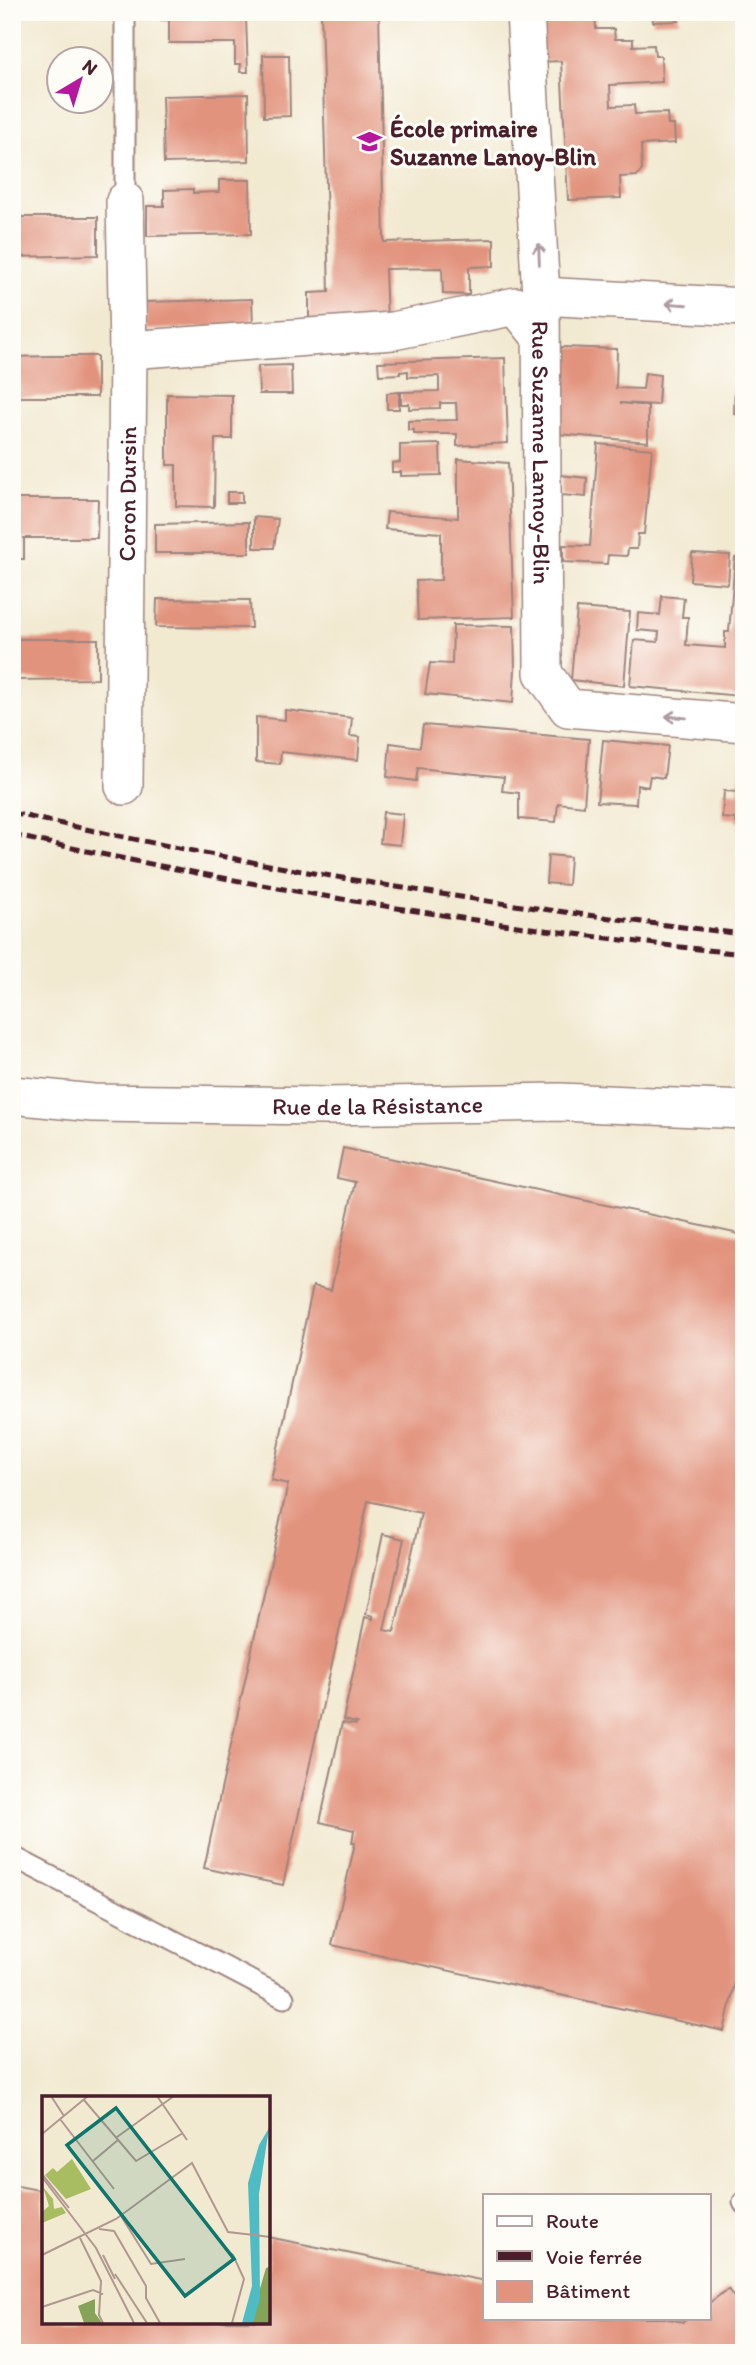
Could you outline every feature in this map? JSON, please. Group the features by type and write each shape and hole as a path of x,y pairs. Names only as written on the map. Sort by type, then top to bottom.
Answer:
{"street":[{"name":"Rue Suzanne Lannoy-Blin","path":"525,12 541,296 539,335 544,673 568,708 744,723"},
{"name":"Coron Dursin","path":"124,786 128,350 125,201"},
{"path":"541,296 744,307"},
{"path":"128,350 393,331 516,306 539,335"},
{"name":"Rue de la Résistance","path":"12,1095 93,1103 325,1106 560,1102 744,1110"}],"lane":[{"path":"125,12 125,201"},
{"path":"12,1856 284,1998"}],"building":[{"path":"161,12 236,12 236,19 246,19 248,72 240,72 241,64 235,64 235,43 169,43 169,20 161,20"},
{"path":"321,12 379,12 384,242 494,239 494,266 469,267 469,295 443,294 442,268 385,269 387,321 309,324 309,293 329,292"},
{"path":"538,12 595,12 596,29 614,29 615,39 633,39 633,46 654,45 655,56 661,56 662,82 610,85 611,106 634,105 635,114 667,113 668,125 674,125 675,143 641,145 642,170 637,176 620,177 621,198 568,200 561,61 540,62"},
{"path":"652,12 678,12 679,21 653,22"},
{"path":"263,55 289,55 290,116 264,117"},
{"path":"248,94 249,161 164,163 162,96"},
{"path":"219,180 250,180 251,234 147,236 147,206 164,206 164,190 219,192"},
{"path":"12,217 98,217 98,255 12,257"},
{"path":"252,299 253,326 145,330 146,302"},
{"path":"562,347 617,349 616,388 643,389 645,373 660,375 658,405 620,403 648,406 648,442 558,434 555,354"},
{"path":"97,356 97,397 12,397 12,357"},
{"path":"505,358 508,443 457,446 457,434 414,434 414,430 408,430 408,421 457,420 456,403 440,403 440,408 409,409 409,404 401,404 401,392 439,391 439,376 408,377 408,371 379,375 378,362"},
{"path":"291,365 292,394 259,394 258,366"},
{"path":"735,383 744,383 744,415 734,414"},
{"path":"399,392 399,409 387,409 387,393"},
{"path":"167,394 232,395 232,439 215,439 214,507 176,506 176,465 167,465"},
{"path":"440,444 441,475 401,476 401,472 392,472 392,463 400,462 400,445"},
{"path":"598,444 652,449 644,534 638,534 637,549 628,549 627,556 608,555 607,564 563,562 563,545 590,546"},
{"path":"458,459 508,463 514,617 418,620 416,581 441,580 441,533 385,529 387,512 458,518"},
{"path":"560,475 587,478 586,497 561,495"},
{"path":"227,492 242,492 242,503 227,503"},
{"path":"12,499 98,499 97,538 24,538 24,559 12,559"},
{"path":"254,517 278,519 274,548 254,548"},
{"path":"249,522 249,553 155,553 155,524"},
{"path":"692,553 730,555 728,584 690,581"},
{"path":"735,558 744,559 744,653 740,696 630,686 634,640 658,642 659,632 637,630 638,613 660,615 662,596 684,598 682,617 688,617 686,645 725,648 725,632 729,632"},
{"path":"157,599 250,600 251,628 156,627"},
{"path":"577,608 630,612 624,686 571,680"},
{"path":"453,625 514,626 513,703 425,694 430,663 452,664"},
{"path":"12,639 98,639 98,679 12,680"},
{"path":"285,710 352,718 350,736 360,737 358,760 281,752 280,764 256,762 256,717 285,720"},
{"path":"423,725 589,739 584,806 558,803 556,822 519,819 519,793 502,791 504,777 418,768 416,781 387,777 390,743 420,747"},
{"path":"603,740 668,746 664,778 650,776 648,787 637,785 636,804 597,802"},
{"path":"742,753 744,823 736,822 736,819 722,818 724,791 738,792"},
{"path":"383,812 403,814 400,845 380,843"},
{"path":"548,855 570,857 568,885 546,883"},
{"path":"343,1148 744,1235 744,1942 724,2031 332,1945 355,1843 352,1843 354,1830 320,1822 342,1723 357,1723 343,1720 365,1617 373,1619 373,1616 366,1614 383,1534 404,1539 384,1630 394,1632 421,1513 368,1501 283,1885 204,1868 288,1484 271,1480 313,1286 331,1290 355,1182 337,1178"},
{"path":"12,2185 42,2191 42,2323 270,2323 270,2237 483,2281 483,2320 710,2320 710,2302 728,2289 744,2312 744,2353 12,2353"}],"railway":[{"path":"12,813 193,851 376,884 744,934"},
{"path":"12,835 193,872 376,905 560,932 744,954"}],"place":[{"name":"École primaire Suzanne Lanoy-Blin","path":"370,142"}]}
